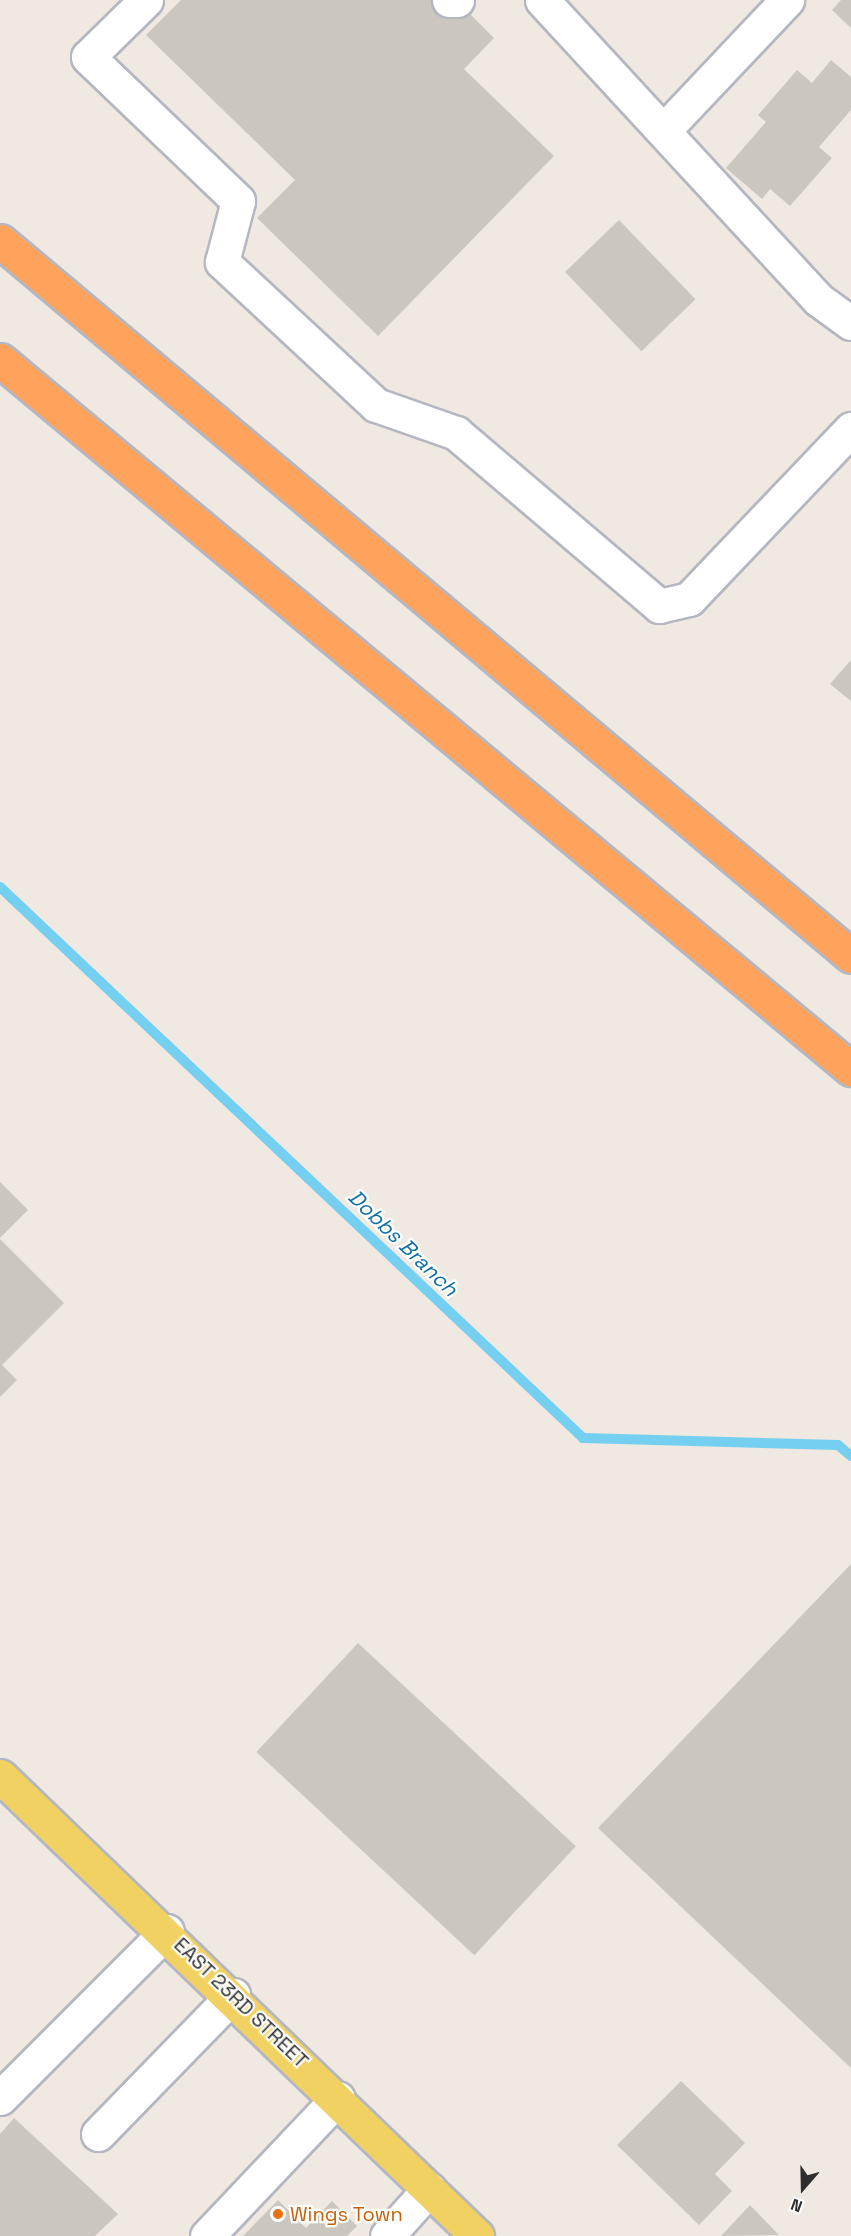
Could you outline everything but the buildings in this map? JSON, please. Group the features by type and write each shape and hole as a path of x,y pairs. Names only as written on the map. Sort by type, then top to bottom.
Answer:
{"highway":[{"path":"0,227 52,284"},
{"path":"0,241 851,956"},
{"path":"0,360 851,1069"}],"main road":[{"name":"EAST 23RD STREET","path":"0,1776 233,1995 477,2236"}],"street":[{"path":"146,0 88,57 238,201 222,262 376,405 456,433 659,606 689,599 851,429"},
{"path":"449,0 457,0"},
{"path":"542,0 665,129 819,300 851,323"},
{"path":"665,129 787,0"},
{"path":"0,2098 166,1931"},
{"path":"98,2134 233,1995"},
{"path":"207,2236 338,2098"},
{"path":"387,2236 429,2189"}],"waterway":[{"name":"Dobbs Branch","path":"0,887 583,1438 838,1445 851,1456"}],"place":[{"name":"Wings Town","path":"278,2214"}]}
